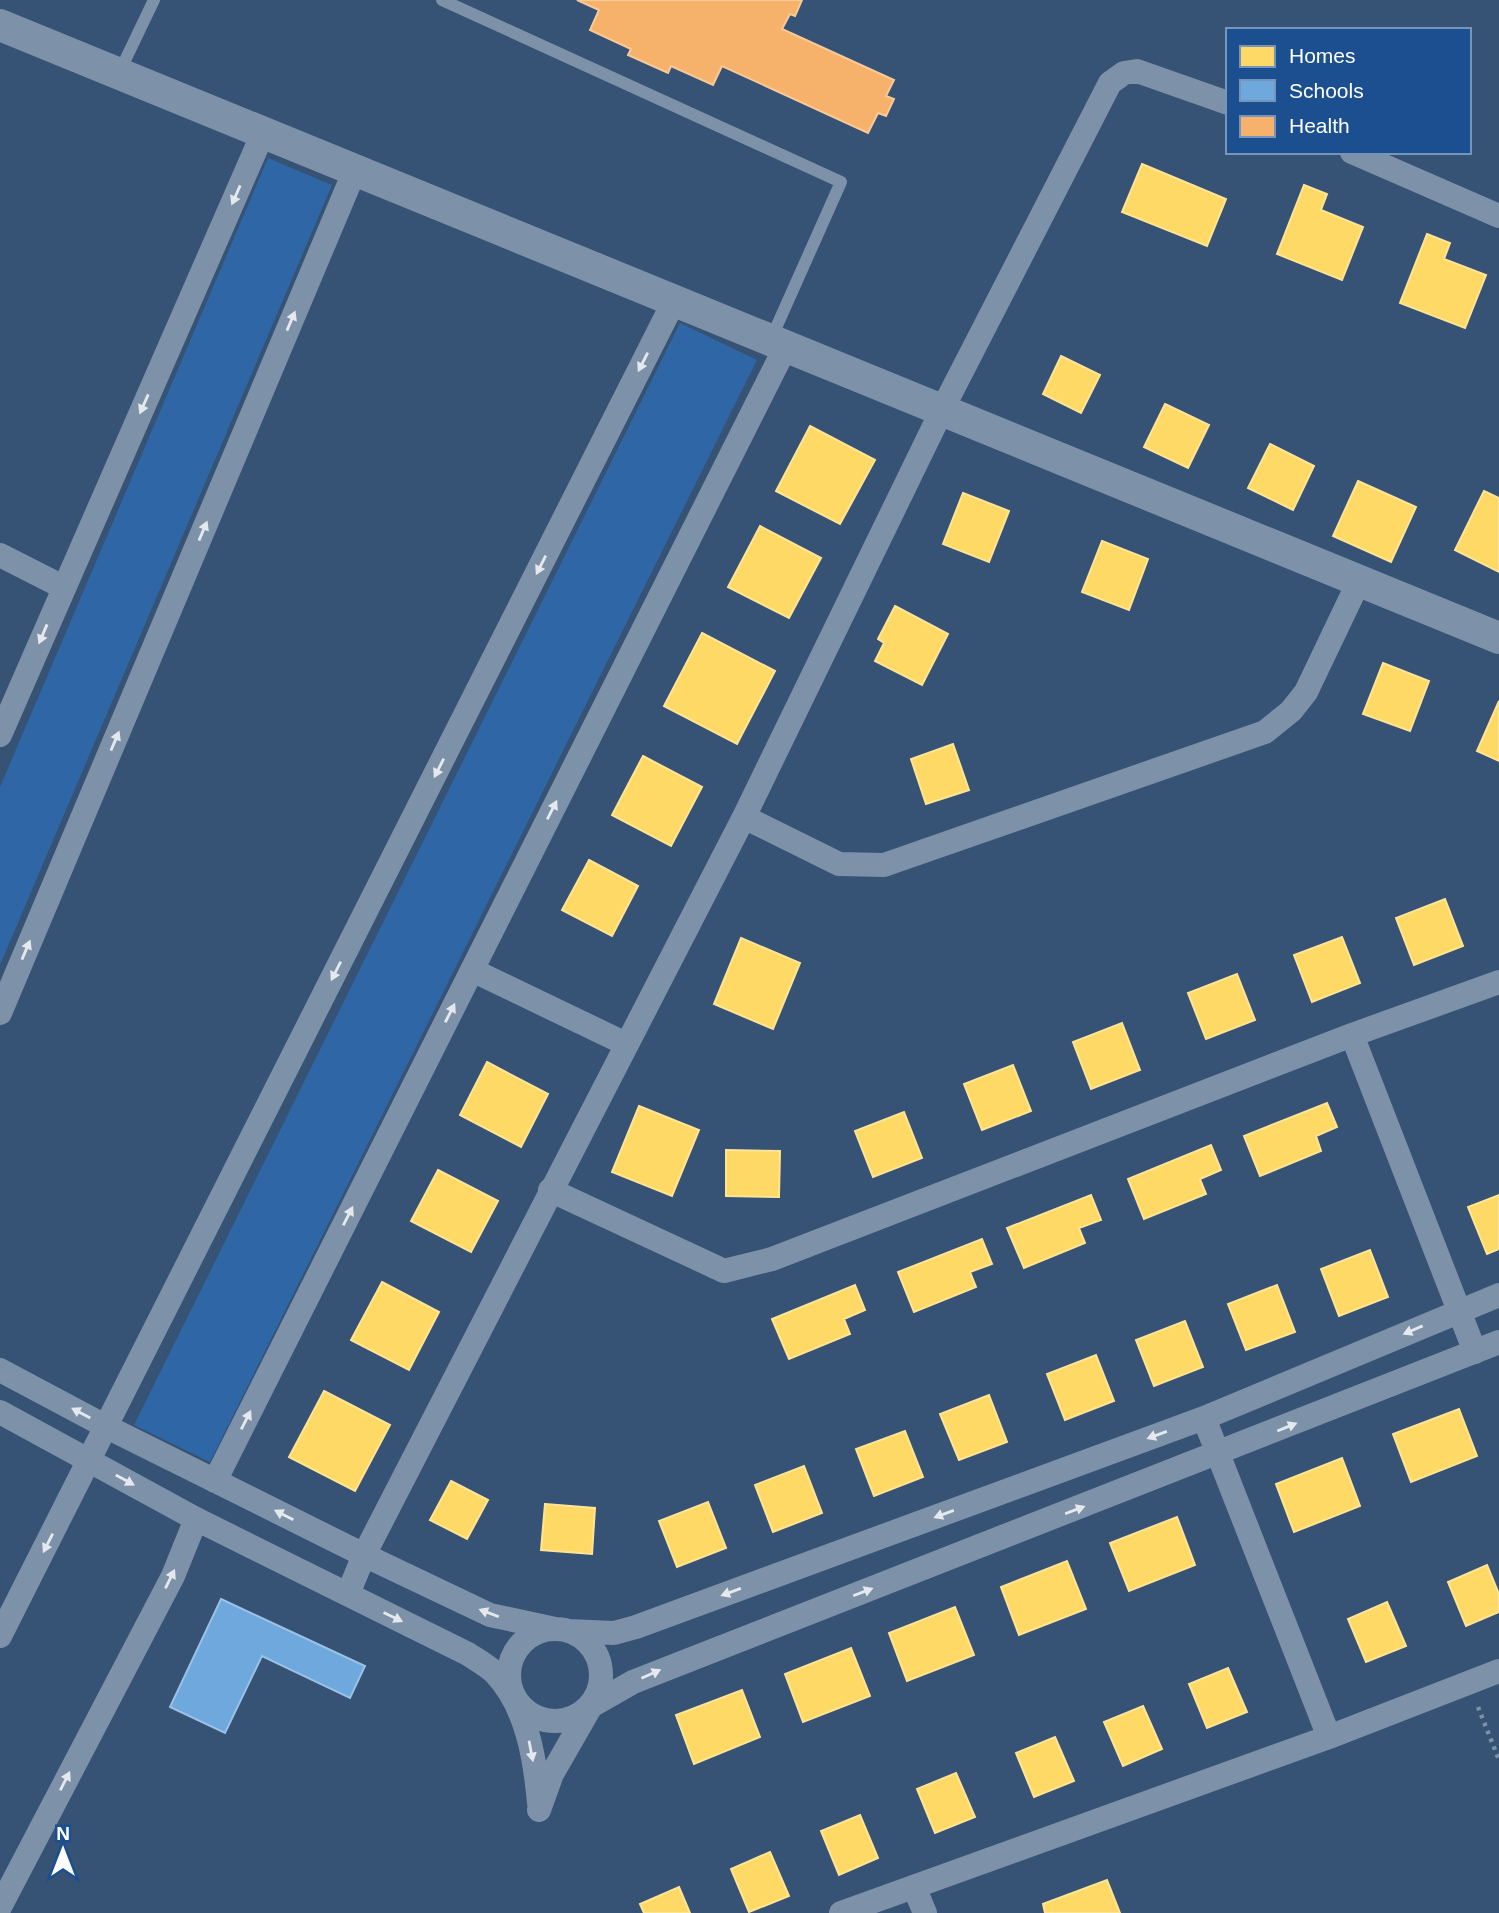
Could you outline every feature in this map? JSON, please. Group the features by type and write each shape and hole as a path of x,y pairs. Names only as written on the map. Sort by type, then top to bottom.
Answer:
{"street":[{"path":"2,32 119,74 1499,638"},
{"path":"348,1594 364,1555 550,1190 744,817 942,410 1110,83 1124,73 1137,71 1226,102"},
{"path":"0,735 263,133"},
{"path":"1357,154 1499,215"},
{"path":"0,1013 355,170"},
{"path":"0,1636 674,301"},
{"path":"215,1481 472,970 778,343"},
{"path":"0,555 63,587"},
{"path":"744,817 839,864 884,864 1265,732 1291,711 1306,692 1359,581"},
{"path":"472,970 626,1044"},
{"path":"550,1190 724,1271 772,1259 1352,1035 1499,982"},
{"path":"1352,1035 1475,1352"},
{"path":"0,1370 107,1427 490,1615 562,1630 580,1636 591,1645 598,1656 601,1669 598,1695 552,1774 539,1810 537,1781 527,1733 509,1682 512,1656 530,1636 542,1631 562,1630 614,1633 636,1627 1205,1418 1499,1295"},
{"path":"0,1412 196,1519 468,1654 494,1672 520,1706 542,1720 568,1720 659,1671 1499,1342"},
{"path":"1205,1418 1329,1737"},
{"path":"0,1907 173,1576 196,1519"},
{"path":"841,1913 1329,1737 1499,1671"},
{"path":"914,1886 925,1913"}],"lane":[{"path":"119,74 154,0"},
{"path":"442,0 841,183 778,343"}],"path":[{"path":"1468,1683 1499,1760"}],"shaded area":[{"path":"268,158 332,185 0,965 0,787"},
{"path":"680,323 757,360 210,1462 134,1425"}],"building: Homes":[{"path":"1142,164 1226,199 1207,246 1122,212"},
{"path":"1304,185 1327,194 1321,210 1363,227 1342,280 1277,254"},
{"path":"1427,234 1450,243 1444,259 1486,275 1465,328 1400,303"},
{"path":"1061,356 1100,375 1081,413 1043,394"},
{"path":"1165,404 1209,425 1188,468 1144,447"},
{"path":"810,426 875,460 840,524 776,491"},
{"path":"1270,444 1314,466 1293,510 1248,488"},
{"path":"1358,481 1416,507 1391,562 1333,536"},
{"path":"1484,491 1499,498 1499,572 1455,550"},
{"path":"963,493 1009,511 989,562 943,544"},
{"path":"760,526 821,558 789,618 728,587"},
{"path":"1102,541 1148,559 1129,610 1082,592"},
{"path":"895,606 948,634 922,685 875,661 884,643 878,639"},
{"path":"702,633 775,671 737,744 664,706"},
{"path":"1383,663 1429,681 1410,731 1363,714"},
{"path":"1499,701 1499,761 1477,751"},
{"path":"953,744 969,790 926,804 911,759"},
{"path":"643,756 702,787 671,846 612,815"},
{"path":"589,860 638,886 612,936 562,910"},
{"path":"1445,899 1463,946 1414,965 1396,918"},
{"path":"1342,937 1360,983 1312,1002 1294,955"},
{"path":"741,938 800,963 773,1029 714,1004"},
{"path":"1237,974 1255,1020 1206,1039 1188,993"},
{"path":"1122,1023 1140,1070 1091,1089 1073,1042"},
{"path":"487,1062 548,1094 521,1147 460,1115"},
{"path":"1013,1065 1031,1111 982,1130 964,1084"},
{"path":"1327,1103 1337,1127 1316,1136 1321,1151 1260,1176 1244,1136"},
{"path":"639,1106 699,1130 672,1196 612,1172"},
{"path":"904,1112 922,1158 873,1177 855,1131"},
{"path":"1211,1145 1221,1170 1200,1179 1206,1194 1144,1219 1128,1179"},
{"path":"726,1150 780,1151 779,1197 726,1196"},
{"path":"438,1170 498,1201 471,1252 411,1221"},
{"path":"1091,1195 1101,1220 1079,1228 1085,1243 1024,1268 1007,1228"},
{"path":"1499,1195 1499,1249 1487,1254 1468,1207"},
{"path":"982,1239 992,1264 970,1272 976,1287 914,1312 898,1272"},
{"path":"1370,1250 1388,1297 1339,1316 1321,1269"},
{"path":"382,1282 439,1312 409,1370 351,1340"},
{"path":"855,1285 865,1310 844,1319 850,1334 789,1359 772,1319"},
{"path":"1277,1285 1295,1332 1246,1350 1228,1304"},
{"path":"1185,1321 1203,1367 1154,1386 1136,1340"},
{"path":"1096,1355 1114,1401 1065,1420 1047,1374"},
{"path":"324,1391 390,1425 355,1491 289,1457"},
{"path":"989,1395 1007,1442 959,1460 940,1414"},
{"path":"1459,1409 1477,1456 1411,1482 1393,1434"},
{"path":"905,1431 923,1477 874,1496 856,1449"},
{"path":"1342,1458 1360,1506 1294,1532 1276,1484"},
{"path":"804,1466 822,1513 773,1532 755,1485"},
{"path":"451,1481 488,1500 467,1539 430,1520"},
{"path":"708,1502 726,1548 677,1567 659,1521"},
{"path":"545,1504 595,1508 592,1554 541,1550"},
{"path":"1177,1517 1195,1565 1129,1591 1110,1543"},
{"path":"1067,1561 1086,1609 1019,1635 1001,1587"},
{"path":"1487,1565 1499,1594 1499,1612 1466,1626 1448,1582"},
{"path":"1387,1602 1406,1646 1366,1662 1348,1619"},
{"path":"955,1607 974,1655 907,1681 889,1633"},
{"path":"851,1648 870,1696 803,1722 785,1674"},
{"path":"1228,1668 1247,1712 1207,1728 1189,1684"},
{"path":"742,1690 760,1737 694,1764 676,1715"},
{"path":"1143,1706 1162,1749 1123,1766 1104,1722"},
{"path":"1055,1737 1074,1781 1034,1797 1016,1753"},
{"path":"956,1773 975,1817 935,1833 917,1789"},
{"path":"860,1815 878,1858 839,1875 821,1831"},
{"path":"770,1852 789,1896 749,1912 731,1869"},
{"path":"1107,1880 1120,1913 1045,1913 1043,1904"},
{"path":"679,1887 690,1913 644,1913 640,1904"}],"building: Schools":[{"path":"221,1599 365,1666 350,1698 262,1656 225,1733 170,1707"}],"building: Health":[{"path":"577,0 802,0 795,16 790,14 782,29 894,80 886,96 894,99 886,116 878,113 868,133 722,66 713,85 671,66 668,73 628,55 631,49 590,30 599,10"}]}
